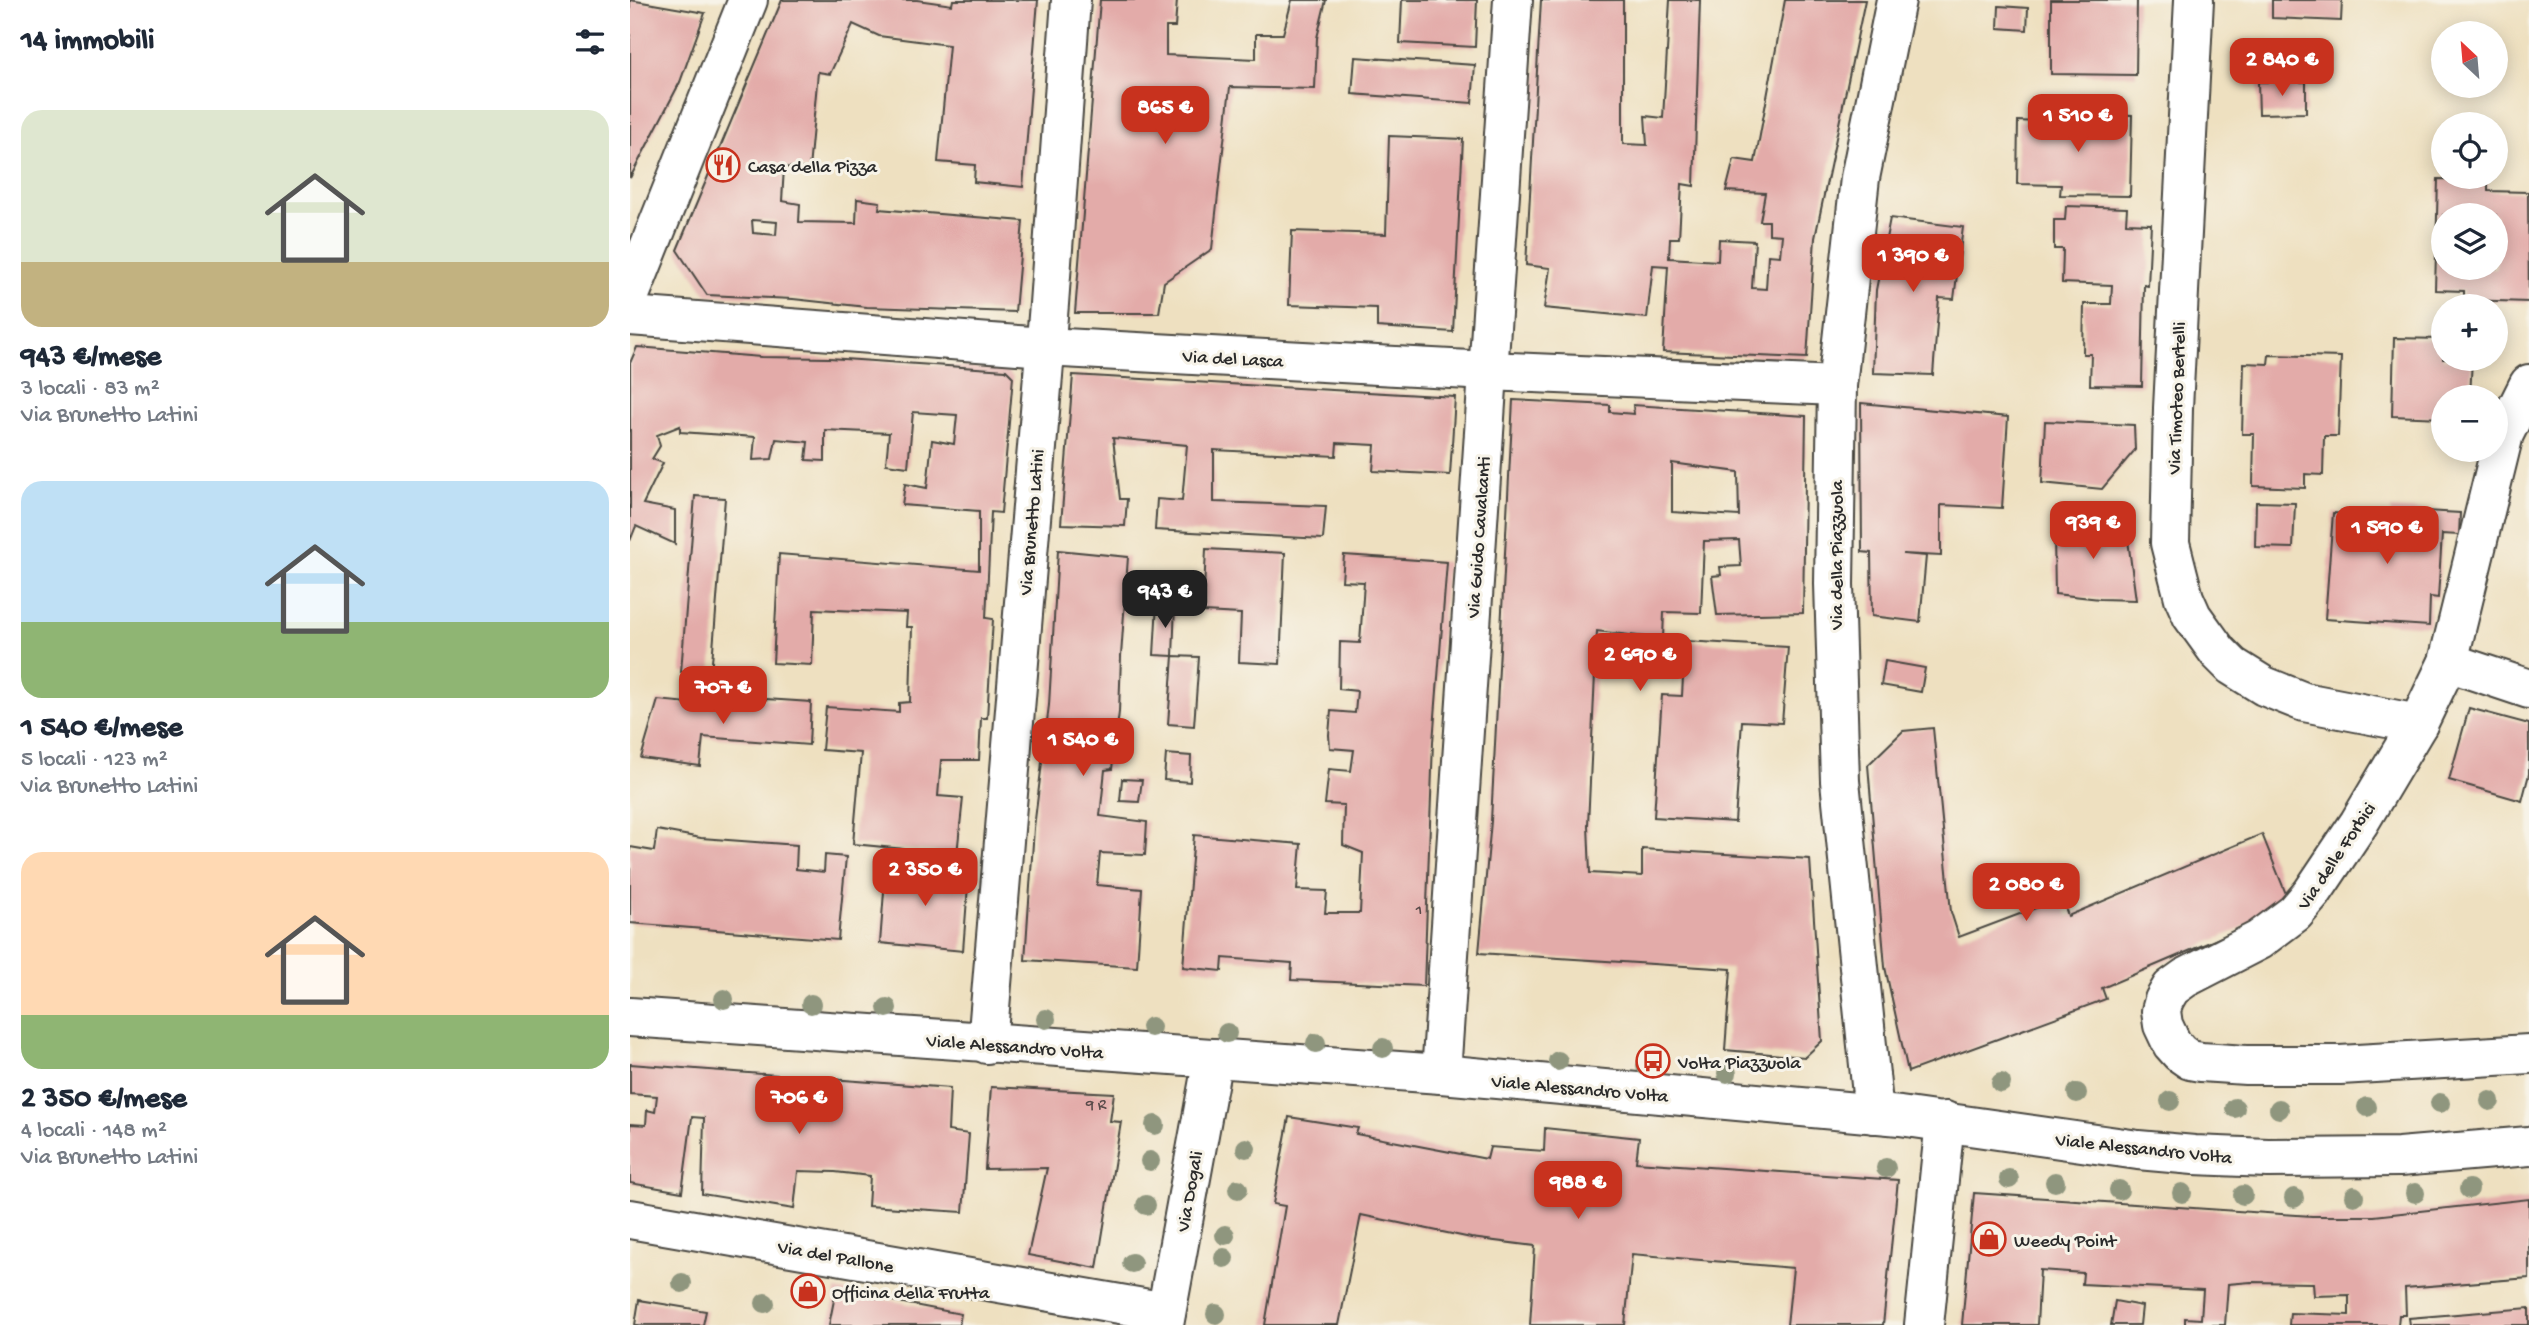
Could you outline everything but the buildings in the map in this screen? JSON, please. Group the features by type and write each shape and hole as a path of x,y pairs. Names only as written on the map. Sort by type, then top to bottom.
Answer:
{"street":[{"path":"630,295 748,0"},
{"name":"Via Brunetto Latini","path":"987,1044 1071,0"},
{"name":"Via Guido Cavalcanti","path":"1441,1074 1513,0"},
{"name":"Via della Piazzuola","path":"1874,1114 1840,780 1834,584 1837,386 1860,178 1896,0"},
{"name":"Via Timoteo Bertelli","path":"2194,0 2173,408 2170,530 2174,566 2183,598 2192,616 2218,652 2232,666 2264,686 2304,702 2418,724"},
{"name":"Via del Lasca","path":"630,316 1045,347 1488,371 1837,386"},
{"name":"Via delle Forbici","path":"2529,384 2504,434 2448,662 2418,724 2359,823 2295,914 2259,940 2171,988 2161,1011 2167,1036 2179,1054 2201,1062 2340,1065 2529,1055"},
{"path":"2448,662 2529,689"},
{"name":"Viale Alessandro Volta","path":"630,1017 1441,1074 1945,1121 2138,1150 2257,1158 2399,1157 2529,1146"},
{"name":"Via Dogali","path":"1165,1318 1213,1058"},
{"path":"1924,1325 1945,1121"},
{"name":"Via del Pallone","path":"630,1219 1165,1318"}],"place":[{"name":"Casa della Pizza","path":"723,165"},
{"name":"Volta Piazzuola","path":"1653,1061"},
{"name":"Weedy Point","path":"1989,1239"},
{"name":"Officina della Frutta","path":"808,1291"}]}
